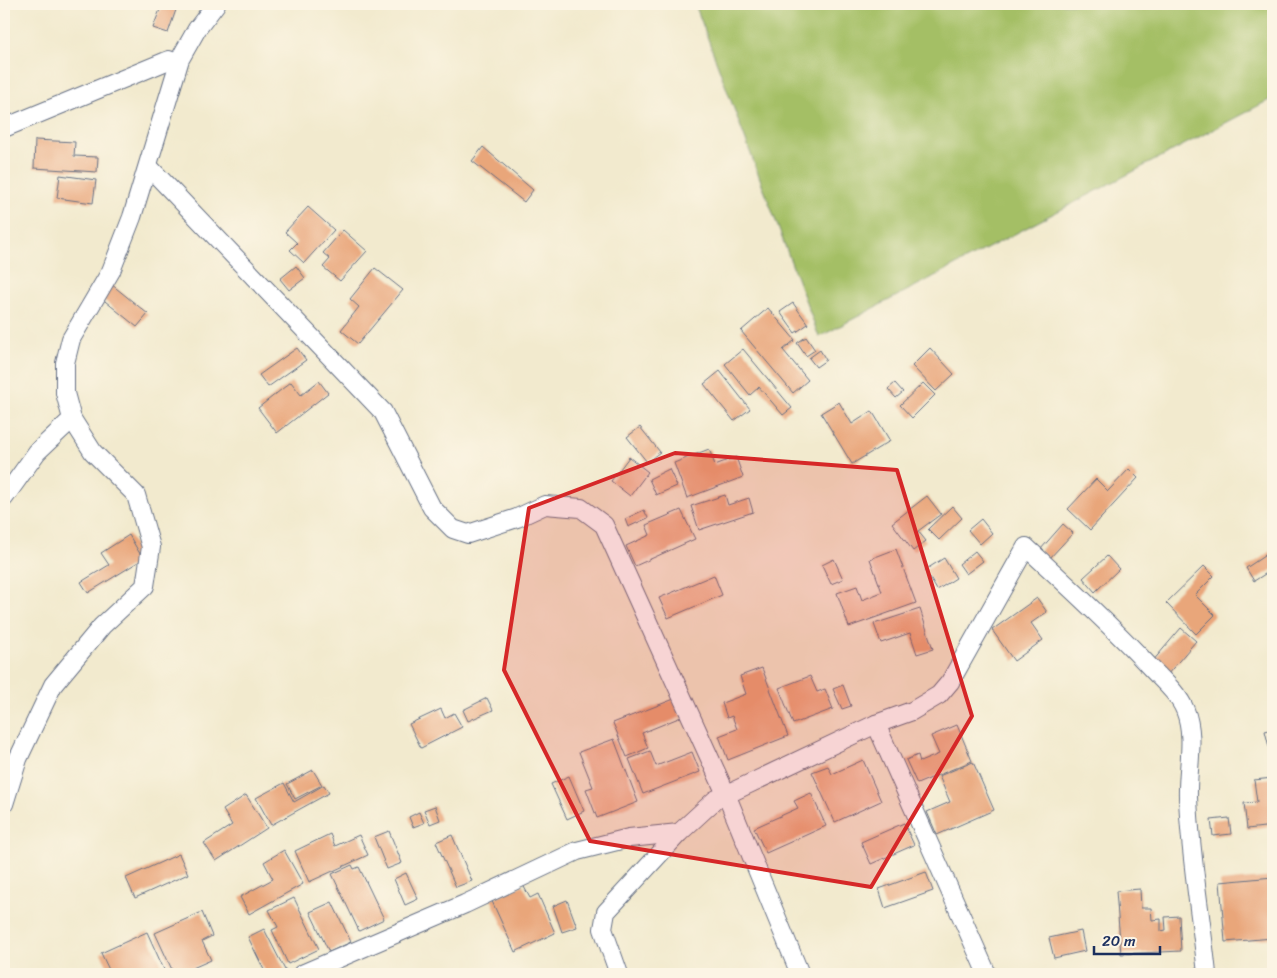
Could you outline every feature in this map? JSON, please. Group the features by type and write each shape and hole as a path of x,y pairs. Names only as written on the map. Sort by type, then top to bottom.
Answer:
{"street":[{"path":"197,29 204,4"},
{"path":"4,804 18,759 53,685 102,626 145,586 151,547 136,495 94,452 72,419 64,394 64,363 71,339 111,271 148,166 180,59 197,29 216,4"},
{"path":"4,128 169,60"},
{"path":"148,166 383,412 432,508 453,528 468,534 517,518 545,505 581,508 604,524 726,794 800,974"},
{"path":"4,498 37,452 72,419"},
{"path":"619,974 603,929 606,912 679,833 716,800 726,794 876,724 912,711 938,695 950,682 1026,547 1118,632 1171,689 1184,709 1189,726 1190,744 1188,795 1191,841 1207,974"},
{"path":"876,724 987,974"},
{"path":"302,974 465,904 577,851 629,838 679,833"}],"highlighted area":[{"path":"675,453 897,470 972,716 871,887 590,841 504,670 529,508"}],"green space":[{"path":"695,4 1273,4 1273,98 819,337"}],"building":[{"path":"162,4 178,4 168,33 153,28"},
{"path":"35,140 75,142 74,156 98,157 97,172 34,168"},
{"path":"483,147 533,190 524,202 472,161"},
{"path":"60,175 96,180 93,203 57,198"},
{"path":"308,207 334,230 304,263 290,250 297,243 285,232"},
{"path":"343,230 367,251 340,281 323,267 330,259 323,253"},
{"path":"296,266 305,278 289,290 280,279"},
{"path":"375,268 403,290 358,344 341,330 359,307 350,299"},
{"path":"111,284 148,314 137,327 100,297"},
{"path":"793,303 808,324 795,333 780,312"},
{"path":"768,308 795,340 783,350 808,380 793,393 741,331"},
{"path":"806,337 815,350 806,356 797,343"},
{"path":"297,348 306,360 268,387 259,375"},
{"path":"930,348 954,374 936,391 912,366"},
{"path":"743,349 792,408 783,415 759,387 750,395 725,364"},
{"path":"820,350 826,360 816,367 809,358"},
{"path":"720,371 750,409 734,421 704,384"},
{"path":"319,381 328,393 277,433 258,408 291,382 301,395"},
{"path":"895,383 903,392 896,398 888,389"},
{"path":"923,383 935,395 912,418 900,405"},
{"path":"839,402 852,424 872,411 890,441 852,464 821,413"},
{"path":"640,427 660,452 647,462 627,437"},
{"path":"709,449 715,465 736,457 743,477 687,498 674,463"},
{"path":"629,457 648,472 630,496 611,481"},
{"path":"669,469 677,486 656,495 649,479"},
{"path":"1129,469 1138,478 1090,530 1068,509 1096,479 1108,491"},
{"path":"725,495 728,505 749,498 753,512 699,530 691,506"},
{"path":"927,496 941,514 918,531 926,541 913,551 892,523"},
{"path":"952,506 962,518 939,540 928,529"},
{"path":"644,510 648,518 628,527 625,519"},
{"path":"681,510 695,539 635,566 626,546 650,535 646,525"},
{"path":"981,519 992,533 980,544 968,530"},
{"path":"1063,524 1073,533 1049,559 1040,550"},
{"path":"129,535 143,559 88,593 81,582 109,565 101,553"},
{"path":"896,549 916,603 849,627 837,593 857,586 862,600 882,592 870,559"},
{"path":"1273,550 1273,569 1254,581 1246,568"},
{"path":"975,551 983,561 966,574 959,564"},
{"path":"1107,556 1119,569 1095,592 1083,578"},
{"path":"944,558 956,578 937,590 925,570"},
{"path":"834,559 843,579 831,584 822,565"},
{"path":"1204,566 1214,576 1195,595 1215,615 1196,634 1166,603"},
{"path":"714,575 722,595 668,618 659,598"},
{"path":"1037,598 1047,612 1031,623 1043,640 1014,661 992,630"},
{"path":"920,609 933,649 917,654 910,633 881,643 874,624"},
{"path":"1181,628 1196,641 1167,675 1152,662"},
{"path":"762,668 788,736 728,760 719,736 737,729 732,716 727,718 722,703 746,694 740,676"},
{"path":"810,676 817,692 825,689 833,709 793,724 779,688"},
{"path":"843,685 851,706 842,709 833,689"},
{"path":"487,698 493,710 468,721 463,710"},
{"path":"674,699 681,717 642,733 648,748 627,757 613,723"},
{"path":"441,709 445,718 454,713 462,727 421,748 409,724"},
{"path":"957,725 972,761 917,784 906,760 918,755 920,762 939,754 931,736"},
{"path":"1273,729 1273,746 1269,747 1265,731"},
{"path":"614,739 638,802 597,818 586,789 593,787 579,752"},
{"path":"650,751 656,766 692,752 700,772 643,794 629,759"},
{"path":"863,760 881,801 835,822 812,772 828,766 832,774"},
{"path":"973,762 994,810 937,835 927,812 950,802 939,776"},
{"path":"313,770 322,785 295,799 287,784"},
{"path":"569,776 584,811 567,819 551,784"},
{"path":"1273,778 1273,826 1247,829 1244,803 1257,802 1254,780"},
{"path":"284,783 294,802 324,785 329,793 271,825 256,798"},
{"path":"811,793 826,826 766,853 754,828 798,808 794,801"},
{"path":"246,795 267,828 216,861 204,843 232,825 223,810"},
{"path":"435,806 440,820 430,824 424,810"},
{"path":"419,812 424,823 413,827 409,817"},
{"path":"1229,818 1231,834 1213,836 1211,820"},
{"path":"904,823 914,845 871,864 861,842"},
{"path":"389,831 402,863 387,869 374,837"},
{"path":"330,834 335,846 359,835 368,855 309,882 295,851"},
{"path":"452,835 472,881 456,887 436,842"},
{"path":"284,850 303,884 249,914 240,897 273,879 264,862"},
{"path":"179,854 188,874 135,898 126,878"},
{"path":"352,865 354,869 359,867 384,919 359,931 332,874"},
{"path":"926,872 933,891 885,908 879,889"},
{"path":"406,873 418,899 405,905 394,879"},
{"path":"1273,877 1273,938 1225,942 1220,882"},
{"path":"523,885 530,898 538,894 555,933 515,952 491,899"},
{"path":"1140,889 1141,908 1151,908 1152,920 1161,919 1161,931 1166,930 1165,917 1179,916 1181,951 1121,954 1116,891"},
{"path":"294,898 319,949 288,964 272,930 278,927 269,910"},
{"path":"567,900 577,927 562,932 553,906"},
{"path":"332,902 351,942 329,952 310,912"},
{"path":"202,912 212,936 202,941 211,960 179,974 174,974 155,933"},
{"path":"264,929 287,974 266,974 248,937"},
{"path":"1081,931 1085,951 1054,958 1049,938"},
{"path":"147,932 166,974 111,974 101,953"}]}
